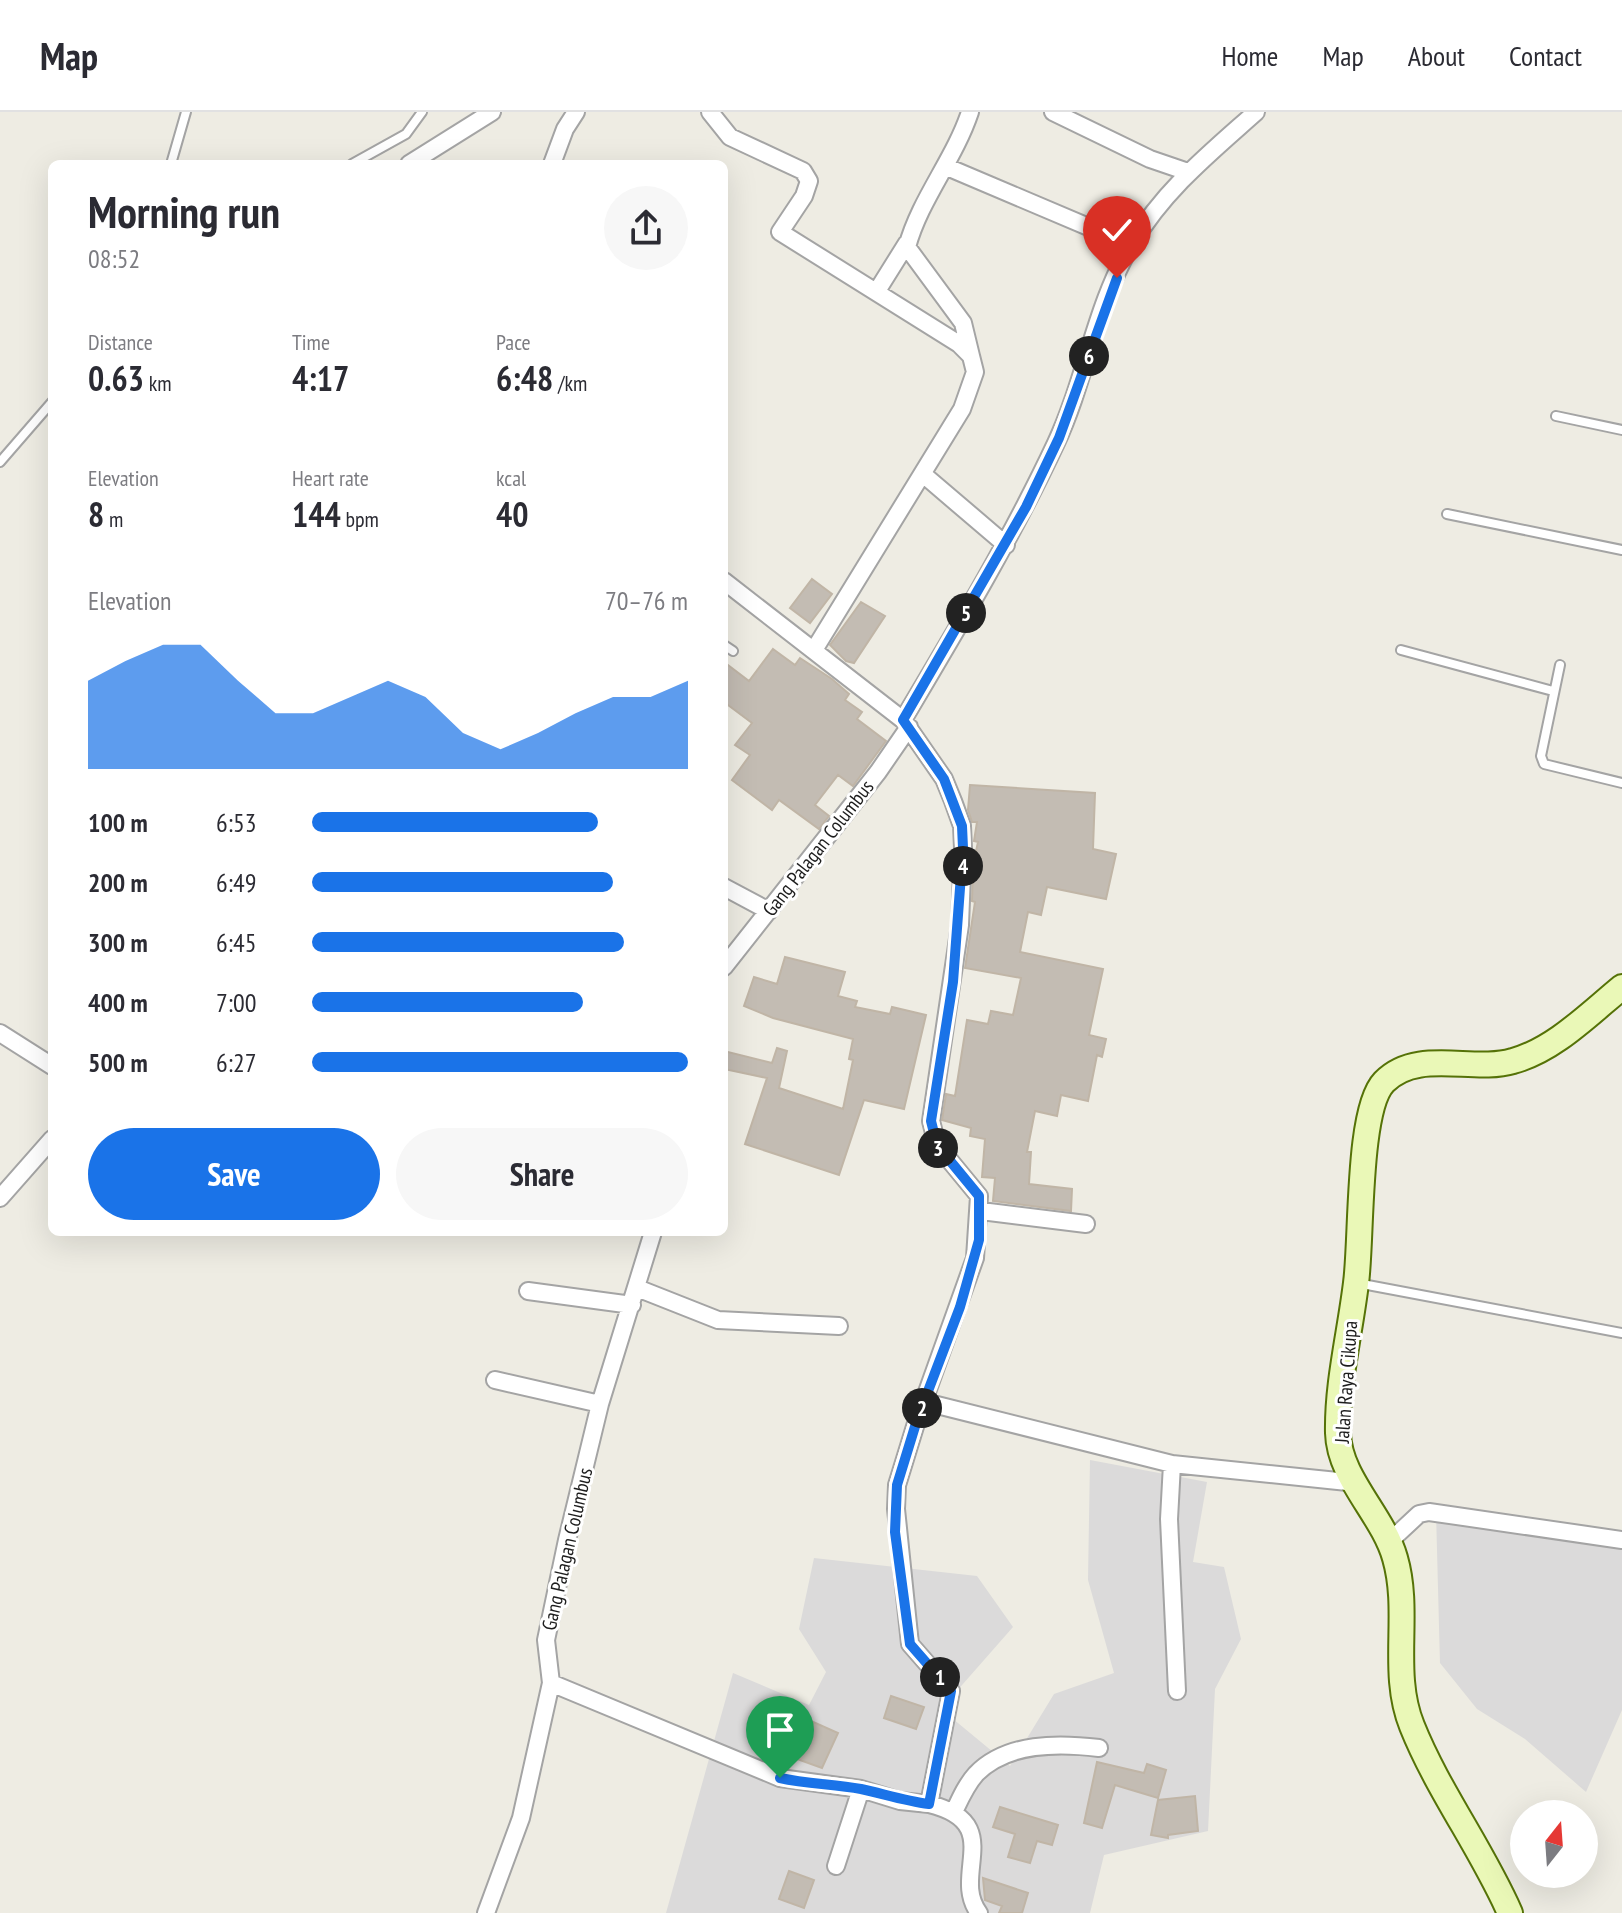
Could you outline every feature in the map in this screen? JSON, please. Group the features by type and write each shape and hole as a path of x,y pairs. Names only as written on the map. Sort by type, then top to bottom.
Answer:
{"main road":[{"name":"Jalan Raya Cikupa","path":"1510,1913 1412,1726 1402,1674 1400,1588 1389,1542 1342,1457 1338,1434 1346,1342 1356,1283 1368,1125 1381,1085 1390,1076 1419,1065 1493,1064 1530,1055 1574,1026 1622,987"}],"street":[{"path":"415,160 492,112"},
{"path":"555,112 565,129"},
{"path":"553,160 565,129 576,112"},
{"path":"710,112 730,137 803,171 809,181 780,232 959,344 971,356"},
{"path":"877,291 907,243 923,207 947,167 970,112"},
{"path":"1053,112 1150,159 1188,172"},
{"name":"Gang Palagan Columbus","path":"728,962 769,911 906,723 1006,545 1059,438 1100,319 1131,245 1188,172 1256,112"},
{"path":"947,167 1131,245"},
{"path":"814,650 924,475 962,409 975,372 963,323 915,262 907,250 907,243"},
{"path":"924,475 1006,545"},
{"path":"728,584 906,723 944,779 962,826 960,925 931,1121 937,1145 969,1181 979,1196 981,1211 975,1258 897,1485 895,1532 910,1644 951,1691 929,1804"},
{"path":"728,889 769,911"},
{"path":"0,1033 48,1063"},
{"path":"0,1198 48,1144"},
{"path":"981,1211 1086,1224"},
{"name":"Gang Palagan Columbus","path":"486,1913 521,1818 551,1683 546,1640 600,1404 652,1236"},
{"path":"637,1288 718,1320 839,1326"},
{"path":"528,1291 632,1305"},
{"path":"495,1380 600,1404"},
{"path":"925,1402 1181,1464 1357,1483"},
{"path":"1177,1691 1169,1519 1181,1464"},
{"path":"1389,1542 1419,1514 1429,1512 1622,1540"},
{"path":"551,1683 780,1778 821,1787 861,1789 954,1812 969,1828 973,1902 979,1913"},
{"path":"954,1812 968,1784 988,1764 1026,1749 1064,1743 1099,1748"},
{"path":"836,1866 861,1789"}],"lane":[{"path":"172,160 186,112"},
{"path":"359,160 406,134 422,112"},
{"path":"0,462 48,407"},
{"path":"1556,416 1622,430"},
{"path":"1447,514 1622,550"},
{"path":"728,648 733,651"},
{"path":"1401,650 1553,691"},
{"path":"1560,665 1541,756 1544,764 1622,783"},
{"path":"1356,1283 1622,1333"}],"shaded area":[{"path":"1090,1460 1207,1482 1193,1562 1224,1567 1241,1639 1215,1689 1208,1831 1104,1855 1090,1913 666,1913 733,1673 809,1705 826,1672 799,1629 814,1558 977,1576 1013,1627 941,1709 1010,1766 1054,1694 1114,1673 1088,1580"},
{"path":"1436,1512 1622,1544 1622,1710 1586,1792 1525,1739 1477,1709 1440,1663"}],"building":[{"path":"812,579 832,594 810,623 790,608"},
{"path":"861,602 885,616 854,663 846,661 830,645"},
{"path":"773,649 795,665 800,658 849,694 845,700 862,712 857,719 886,741 853,786 838,775 815,805 829,816 819,829 779,800 772,810 732,780 750,755 735,745 752,723 728,705 728,665 749,681"},
{"path":"970,785 1095,793 1093,849 1116,854 1106,899 1047,887 1041,915 1028,912 1020,952 1103,969 1089,1035 1106,1039 1102,1057 1097,1055 1088,1101 1061,1095 1057,1116 1035,1111 1027,1152 1031,1152 1029,1184 1072,1189 1071,1211 993,1201 995,1178 982,1177 985,1139 970,1136 971,1128 942,1120 946,1094 955,1096 967,1020 988,1024 991,1011 1013,1015 1021,978 965,968 975,902 972,901 973,865 978,842 974,841 977,822 972,822 968,810"},
{"path":"785,957 845,972 838,996 857,1001 855,1007 890,1014 892,1007 926,1015 904,1109 864,1100 839,1175 745,1144 767,1078 728,1070 728,1052 772,1063 777,1048 787,1051 779,1088 843,1109 853,1060 849,1059 853,1039 773,1018 744,1006 754,977 777,984"},
{"path":"891,1696 924,1707 916,1729 884,1718"},
{"path":"785,1716 806,1727 809,1720 838,1733 822,1768 769,1749"},
{"path":"1097,1762 1144,1773 1147,1764 1166,1770 1158,1798 1115,1785 1102,1828 1084,1823"},
{"path":"1195,1796 1198,1831 1168,1835 1168,1838 1151,1835 1158,1800"},
{"path":"1000,1807 1058,1825 1052,1845 1037,1841 1030,1863 1008,1857 1015,1834 993,1827"},
{"path":"789,1871 814,1880 804,1908 779,1899"},
{"path":"983,1878 1028,1893 1022,1913 999,1913 1002,1906 985,1900"}],"route":[{"path":"780,1778 821,1787 861,1789 900,1801 929,1804 951,1691 935,1669 910,1644 895,1532 897,1485 917,1420 960,1307 979,1240 981,1211 979,1196 937,1145 931,1121 960,925 962,826 944,779 903,720 1026,507 1059,438 1117,278"}]}
